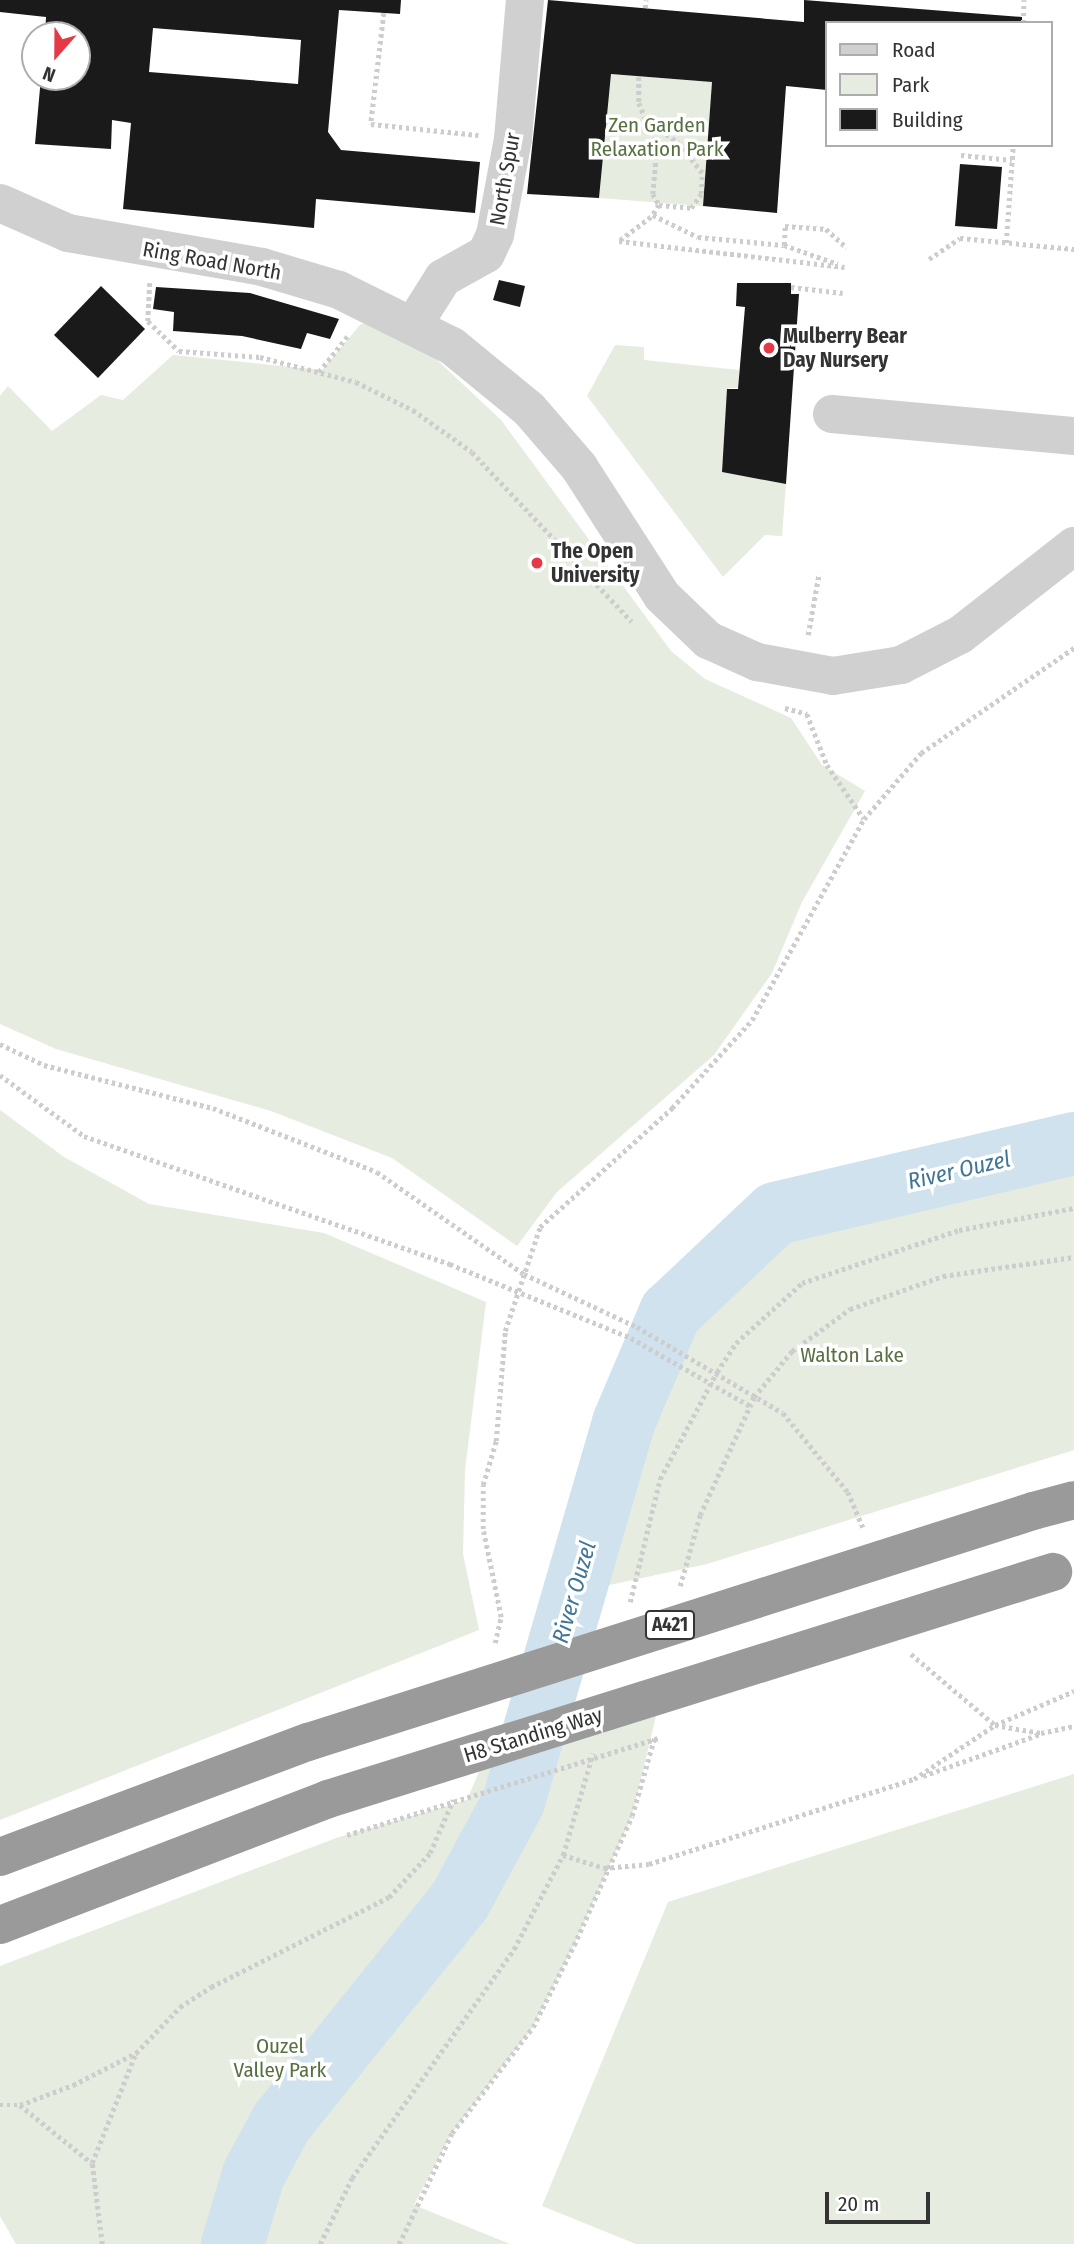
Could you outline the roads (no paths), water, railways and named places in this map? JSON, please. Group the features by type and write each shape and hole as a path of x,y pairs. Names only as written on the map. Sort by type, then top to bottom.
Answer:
{"highway":[{"name":"A421","path":"0,1857 308,1742 1074,1500"},
{"name":"H8 Standing Way","path":"0,1926 328,1799 1064,1569"}],"lane":[{"name":"North Spur","path":"414,324 443,278 486,254 495,235 513,139 525,0"},
{"name":"Ring Road North","path":"0,203 68,233 150,251 262,267 339,290 414,324 529,409 579,467 662,596 708,639 757,662 803,673 833,676 901,665 960,635 1074,546"},
{"path":"832,414 1074,436"}],"waterway":[{"name":"River Ouzel","path":"232,2244 253,2174 281,2122 459,1901 513,1801 623,1422 670,1312 775,1213 1074,1143"}],"place":[{"name":"Mulberry Bear Day Nursery","path":"769,348"},
{"name":"The Open University","path":"537,563"}],"park label":[{"name":"Zen Garden Relaxation Park","path":"657,137"},
{"name":"Walton Lake","path":"852,1355"},
{"name":"Ouzel Valley Park","path":"280,2058"}]}
